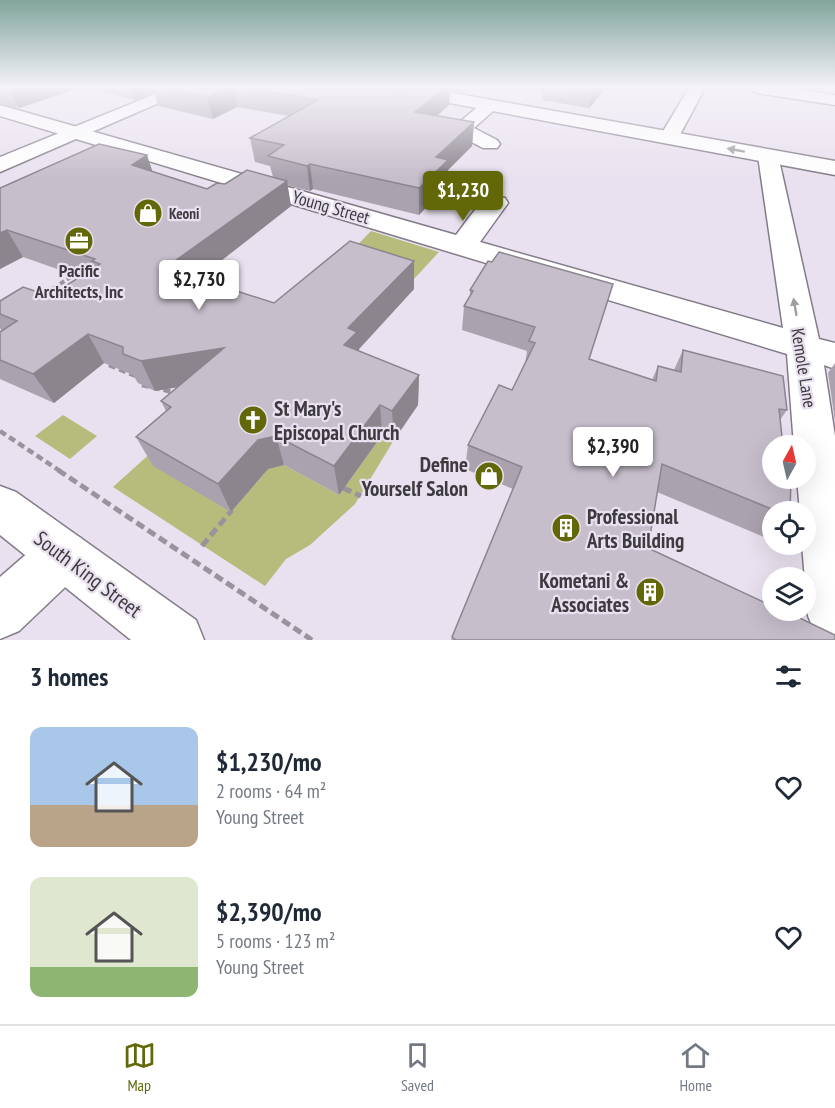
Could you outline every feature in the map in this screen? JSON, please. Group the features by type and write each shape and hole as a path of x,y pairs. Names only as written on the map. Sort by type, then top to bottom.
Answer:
{"street":[{"name":"Young Street","path":"26,118 818,351"},
{"path":"0,165 113,118"},
{"path":"475,118 461,129 490,144"},
{"path":"560,118 835,168"},
{"path":"669,138 680,118"},
{"name":"Kemole Lane","path":"769,156 818,351 806,364 835,616"},
{"path":"462,246 496,203"},
{"name":"South King Street","path":"0,507 176,640"},
{"path":"0,612 63,555"}],"path":[{"path":"31,300 40,297 79,272"},
{"path":"109,365 138,377 138,383 155,391 167,389 187,397"},
{"path":"0,431 312,640"},
{"path":"344,488 361,496"},
{"path":"202,546 238,504"}],"green space":[{"path":"371,231 439,252 413,280 286,319"},
{"path":"63,415 97,436 70,459 35,436"},
{"path":"175,431 231,512 268,469 284,465 339,495 382,435 394,440 355,504 310,545 286,559 265,586 113,487"}],"building":[{"path":"286,118 450,118 474,122 436,157 448,160 419,188 268,156 284,145 250,138"},
{"path":"99,144 147,155 132,165 207,189 217,183 225,184 247,170 287,181 165,268 274,303 350,241 414,261 348,328 357,332 344,345 419,375 392,411 380,405 334,466 276,436 258,440 218,484 136,437 171,407 161,401 224,348 141,361 123,354 123,347 88,334 33,374 0,360 0,332 17,321 0,314 0,301 23,287 50,296 100,264 92,261 95,259 7,230 0,233 0,188"},
{"path":"499,252 613,284 589,359 656,381 658,366 681,372 683,350 783,376 787,410 779,409 782,435 762,435 762,489 791,489 790,501 762,501 762,505 662,464 648,548 762,601 762,621 806,621 835,635 835,640 456,640 452,637 522,467 468,445 499,385 512,390 535,343 529,341 535,327 464,306 473,291 470,290 488,261 492,262"}],"place":[{"name":"Keoni","path":"148,213"},
{"name":"Pacific Architects, Inc","path":"79,241"},
{"name":"St Mary's Episcopal Church","path":"253,420"},
{"name":"Define Yourself Salon","path":"489,476"},
{"name":"Professional Arts Building","path":"566,528"},
{"name":"Kometani & Associates","path":"650,592"}]}
